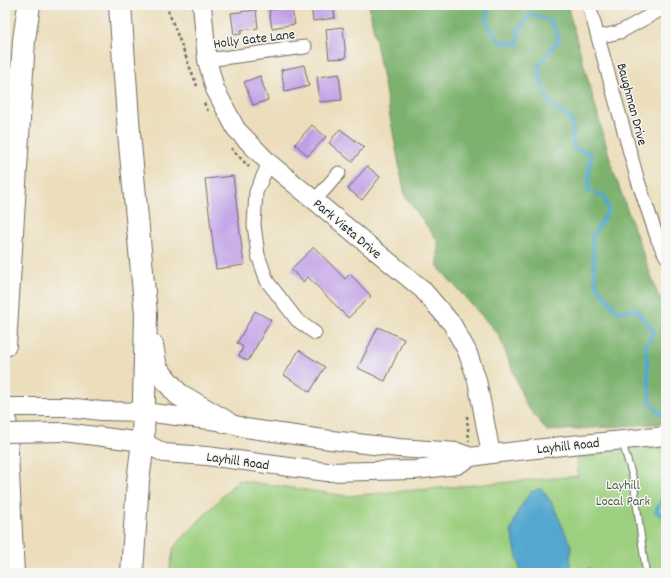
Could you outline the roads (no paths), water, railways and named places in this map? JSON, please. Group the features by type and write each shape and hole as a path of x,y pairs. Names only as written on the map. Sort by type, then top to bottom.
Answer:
{"highway":[{"path":"5,345 24,40 29,5"},
{"path":"120,5 129,133 146,314 156,368 178,394 226,422"},
{"path":"132,573 138,481 143,442 146,314"},
{"path":"5,414 13,573"}],"main road":[{"name":"Park Vista Drive","path":"202,5 207,60 214,89 236,129 270,163 422,289 452,324 467,350 477,380 491,454"},
{"name":"Layhill Road","path":"5,406 66,407 101,411 144,412 226,422 245,428 399,448 457,452 471,457"},
{"name":"Layhill Road","path":"5,433 64,432 143,442 164,453 207,456 328,472 415,470 457,465 471,457 491,454 666,436"}],"street":[{"name":"Baughman Drive","path":"589,5 638,181 658,240 666,256"},
{"path":"598,37 620,32 660,10 666,5"},
{"name":"Holly Gate Lane","path":"207,60 305,47"},
{"path":"270,163 256,192 254,225 258,255 267,281 297,320 315,333"},
{"path":"314,200 339,172"}],"lane":[{"path":"622,440 633,478 646,573"}],"water":[{"path":"541,488 552,503 571,546 570,573 521,573 511,531 518,510 531,492"}],"waterway":[{"path":"490,5 486,21 500,42 518,44 519,30 531,14 552,22 559,39 538,67 543,89 554,108 571,119 573,148 591,154 589,191 605,197 608,211 592,237 596,285 618,312 635,309 654,331 646,346 650,403 666,418"},
{"path":"666,492 656,511 666,518"}],"park label":[{"name":"Layhill Local Park","path":"623,492"}]}
